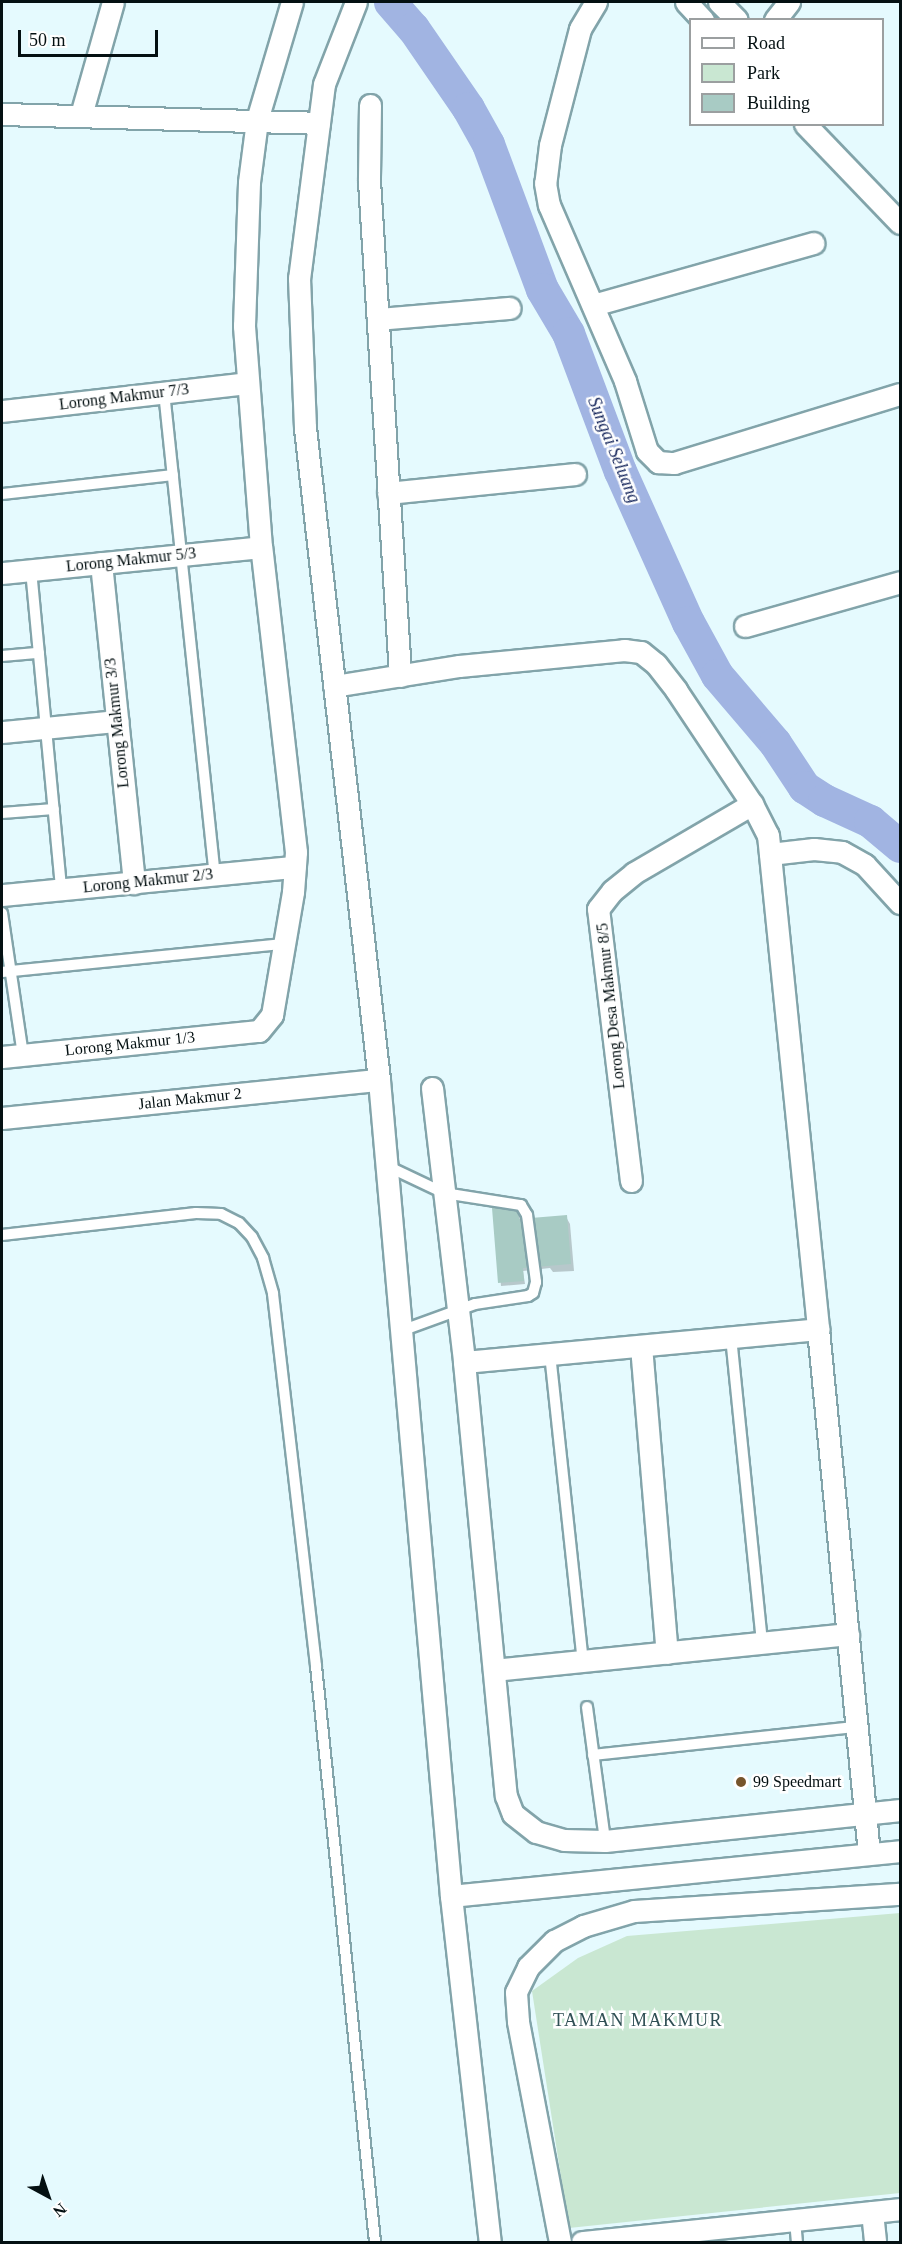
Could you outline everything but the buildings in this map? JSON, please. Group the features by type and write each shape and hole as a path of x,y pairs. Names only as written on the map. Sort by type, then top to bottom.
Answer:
{"street":[{"path":"81,115 112,2"},
{"path":"284,944 295,867 295,840 261,547 244,326 248,193 257,120 291,2"},
{"path":"356,2 324,84 299,278 305,428 379,1080 451,1896 490,2242"},
{"path":"596,2 580,29 550,145 545,183 549,205 625,381 647,451 658,462 674,463 900,394"},
{"path":"686,2 701,18"},
{"path":"719,2 735,18"},
{"path":"777,18 789,2"},
{"path":"370,105 369,181 400,676"},
{"path":"2,114 319,123"},
{"path":"807,126 900,223"},
{"path":"593,305 813,243"},
{"path":"378,319 510,308"},
{"name":"Lorong Makmur 7/3","path":"2,411 247,383"},
{"path":"388,493 575,474"},
{"name":"Lorong Makmur 5/3","path":"2,573 261,547"},
{"name":"Lorong Makmur 3/3","path":"101,563 134,882"},
{"path":"745,626 900,582"},
{"path":"334,686 530,659 624,650 641,652 656,664 676,690 752,804 768,835 869,1854"},
{"path":"2,732 117,721"},
{"name":"Lorong Desa Makmur 8/5","path":"631,1181 598,909 612,891 634,873 752,804"},
{"path":"770,854 814,849 842,852 865,865 900,903"},
{"name":"Lorong Makmur 2/3","path":"2,896 295,867"},
{"name":"Lorong Makmur 1/3","path":"12,1056 259,1030 272,1015 284,944"},
{"name":"Jalan Makmur 2","path":"2,1118 379,1080"},
{"path":"432,1088 464,1362 506,1796 513,1814 536,1832 564,1840 605,1841 900,1810"},
{"path":"464,1362 818,1329"},
{"path":"641,1346 667,1653"},
{"path":"494,1670 848,1634"},
{"path":"451,1896 900,1851"},
{"path":"560,2242 518,2021 516,1992 528,1967 554,1941 584,1926 634,1911 900,1894"},
{"path":"582,2242 716,2236 795,2220 900,2209"},
{"path":"872,2212 875,2242"}],"lane":[{"path":"164,393 215,875"},
{"path":"2,494 172,475"},
{"path":"31,570 61,889"},
{"path":"2,656 39,653"},
{"path":"2,813 54,809"},
{"path":"2,913 12,1056"},
{"path":"5,972 284,944"},
{"path":"387,1166 444,1193 516,1203 525,1210 536,1282 533,1293 528,1296 475,1304 401,1331"},
{"path":"2,1235 196,1214 221,1214 239,1223 252,1237 263,1258 273,1294 316,1666 375,2242"},
{"path":"731,1337 762,1643"},
{"path":"550,1354 584,1661"},
{"path":"587,1707 605,1841"},
{"path":"593,1755 857,1727"},
{"path":"795,2220 797,2242"}],"green space":[{"path":"900,1913 900,2193 569,2228 532,1991 578,1958 627,1936"}],"waterway":[{"name":"Sungai Seluang","path":"390,2 413,28 468,108 488,144 542,289 568,333 620,471 688,622 717,675 775,743 804,787 824,800 870,821 900,846"}],"place":[{"name":"99 Speedmart","path":"741,1782"}],"district":[{"name":"TAMAN MAKMUR","path":"638,2020"}]}
